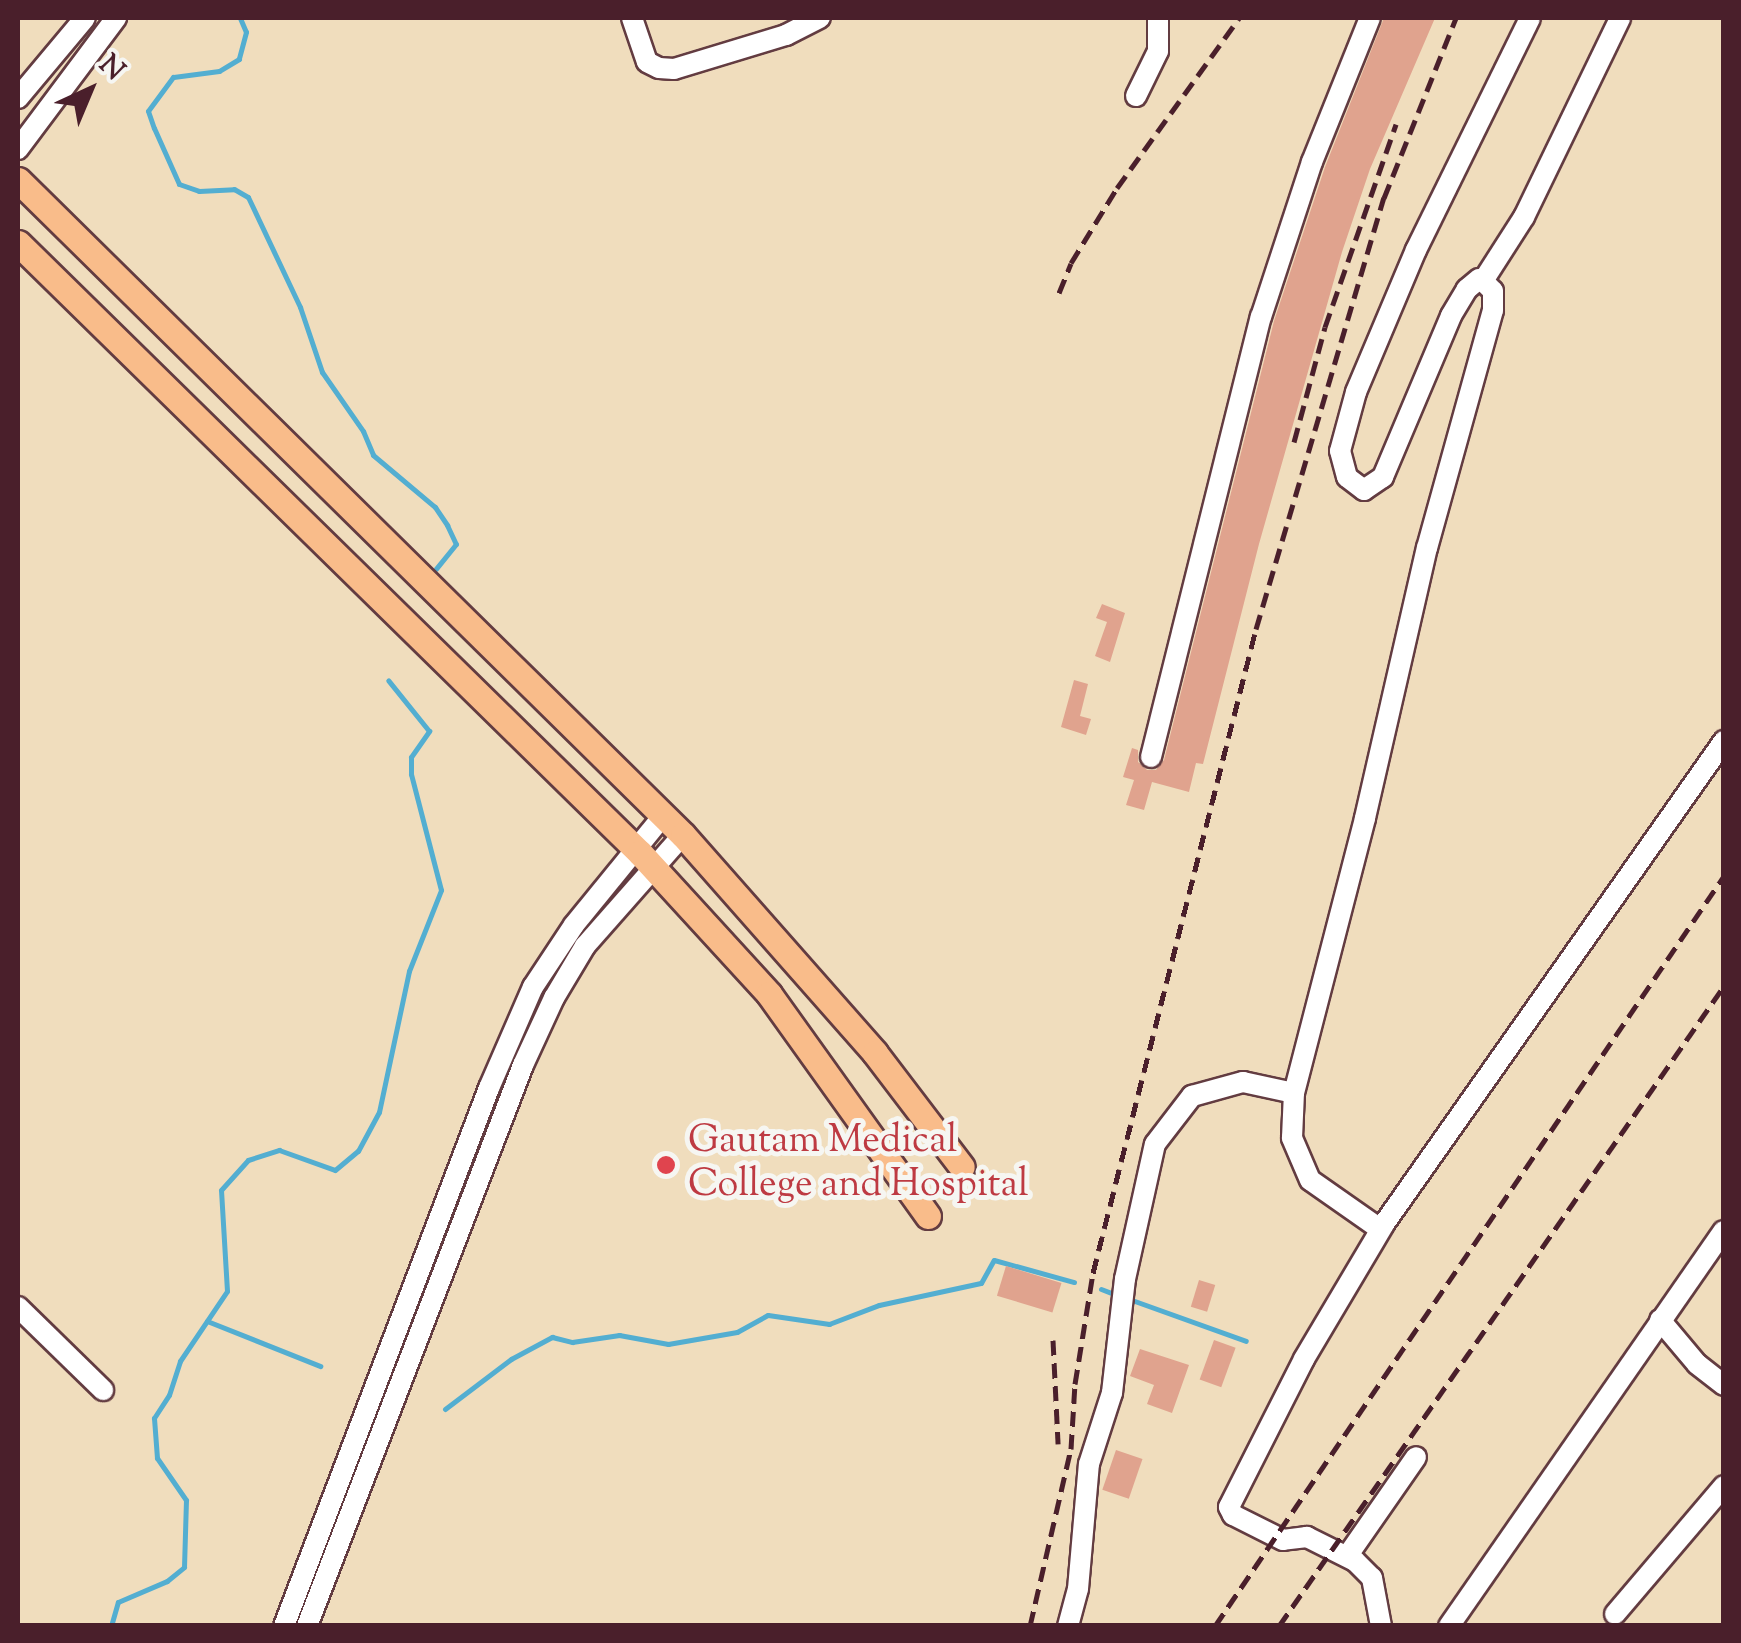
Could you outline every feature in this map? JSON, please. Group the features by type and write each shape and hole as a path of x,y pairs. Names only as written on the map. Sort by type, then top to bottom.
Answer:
{"main road":[{"path":"18,180 683,835 875,1053 962,1167"},
{"path":"18,243 645,859 769,994 928,1216"}],"street":[{"path":"18,98 85,18"},
{"path":"18,149 116,18"},
{"path":"632,18 642,53 659,68 674,68 786,35 820,18"},
{"path":"1136,96 1158,50 1158,18"},
{"path":"1151,757 1261,317 1312,162 1370,18"},
{"path":"1380,1229 1310,1180 1292,1138 1294,1093 1365,818 1426,548 1493,310 1492,291 1484,281 1479,279 1467,289 1451,316 1383,477 1364,490 1347,476 1340,451 1356,392 1416,250 1530,18"},
{"path":"1484,281 1524,217 1620,18"},
{"path":"1381,1626 1372,1578 1348,1556 1308,1537 1283,1540 1233,1516 1229,1507 1304,1359 1380,1229 1724,741"},
{"path":"308,1626 538,1031 585,946 645,859 664,816"},
{"path":"284,1626 489,1088 533,987 574,925 645,859 683,835"},
{"path":"1068,1626 1078,1589 1089,1464 1112,1393 1125,1278 1156,1144 1192,1096 1243,1082 1294,1093"},
{"path":"1449,1626 1724,1231"},
{"path":"18,1307 103,1390"},
{"path":"1660,1320 1697,1364 1724,1385"},
{"path":"1348,1556 1416,1457"},
{"path":"1615,1614 1724,1486"}],"building":[{"path":"1384,18 1435,18 1370,169 1342,252 1259,544 1203,764 1196,763 1189,792 1152,782 1144,810 1126,805 1134,780 1123,777 1132,748 1138,750 1138,762 1147,770 1156,770 1164,760 1274,321 1325,167"},
{"path":"1102,604 1125,613 1110,662 1095,656 1107,622 1096,618"},
{"path":"1074,680 1088,684 1080,716 1091,719 1086,735 1061,727"},
{"path":"1006,1266 1061,1283 1052,1313 997,1296"},
{"path":"1199,1280 1215,1285 1207,1312 1191,1307"},
{"path":"1214,1340 1236,1348 1221,1387 1200,1379"},
{"path":"1140,1349 1189,1365 1172,1413 1147,1404 1154,1385 1130,1376"},
{"path":"1116,1450 1142,1459 1129,1499 1102,1490"}],"waterway":[{"path":"240,18 246,32 239,59 219,71 173,77 148,111 154,128 179,184 199,191 234,189 248,197 300,307 322,372 363,431 373,455 435,507 447,525 456,544 436,569"},
{"path":"111,1626 118,1602 167,1581 184,1567 186,1500 157,1458 154,1418 169,1395 180,1361 227,1291 221,1190 248,1160 279,1150 335,1170 358,1151 379,1112 409,971 441,890 411,774 411,757 429,731 388,680"},
{"path":"445,1409 511,1359 552,1337 572,1342 619,1335 668,1344 737,1332 768,1315 829,1324 879,1305 981,1283 994,1260 1074,1282"},
{"path":"1101,1289 1117,1295"},
{"path":"1129,1299 1246,1341"},
{"path":"207,1321 320,1366"}],"railway":[{"path":"1059,293 1071,263 1117,188 1239,18"},
{"path":"1030,1626 1071,1449 1075,1384 1093,1273 1256,629 1384,198 1456,18"},
{"path":"1294,442 1325,327 1396,124"},
{"path":"1215,1626 1724,876"},
{"path":"1279,1626 1724,986"},
{"path":"1053,1340 1058,1444"}],"place":[{"name":"Gautam Medical College and Hospital","path":"666,1165"}]}
